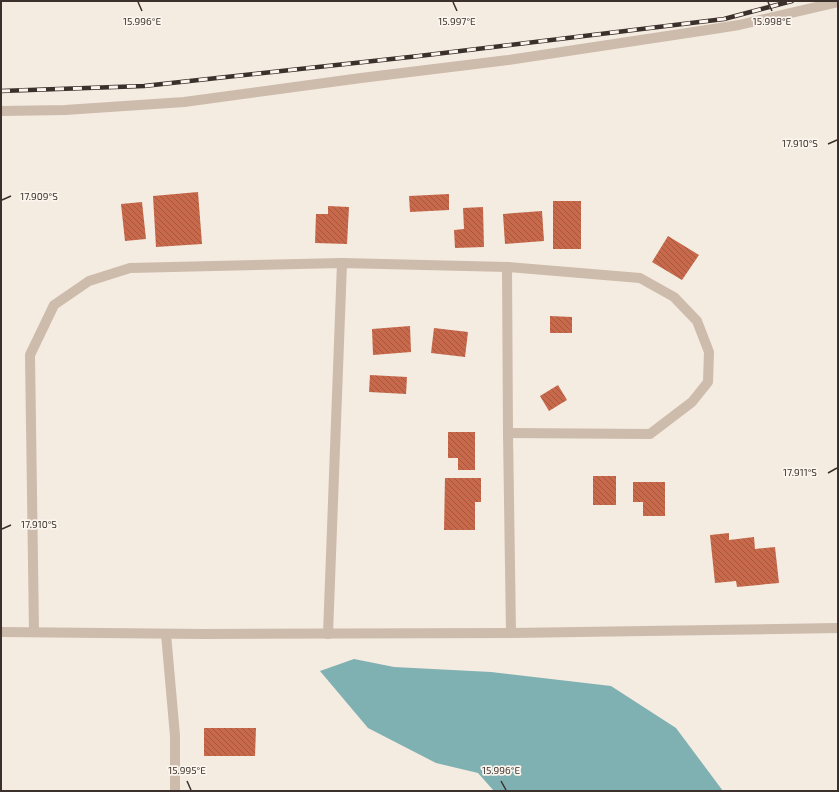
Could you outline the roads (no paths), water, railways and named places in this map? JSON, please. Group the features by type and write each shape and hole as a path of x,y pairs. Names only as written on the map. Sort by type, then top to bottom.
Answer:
{"street":[{"path":"1,111 65,110 184,102 508,60 739,25 838,2"},
{"path":"328,634 342,263"},
{"path":"34,632 30,354 54,305 89,281 130,268 342,263 507,267 640,278 674,297 697,322 709,352 708,382 692,402 650,434 508,433"},
{"path":"507,267 511,633"},
{"path":"1,632 328,634 838,628"},
{"path":"166,634 175,736 175,791"}],"water":[{"path":"354,659 394,667 491,672 611,686 676,728 723,791 494,791 478,773 436,763 368,728 320,671"}],"railway":[{"path":"1,91 144,86 419,56 724,19 792,1"}]}
